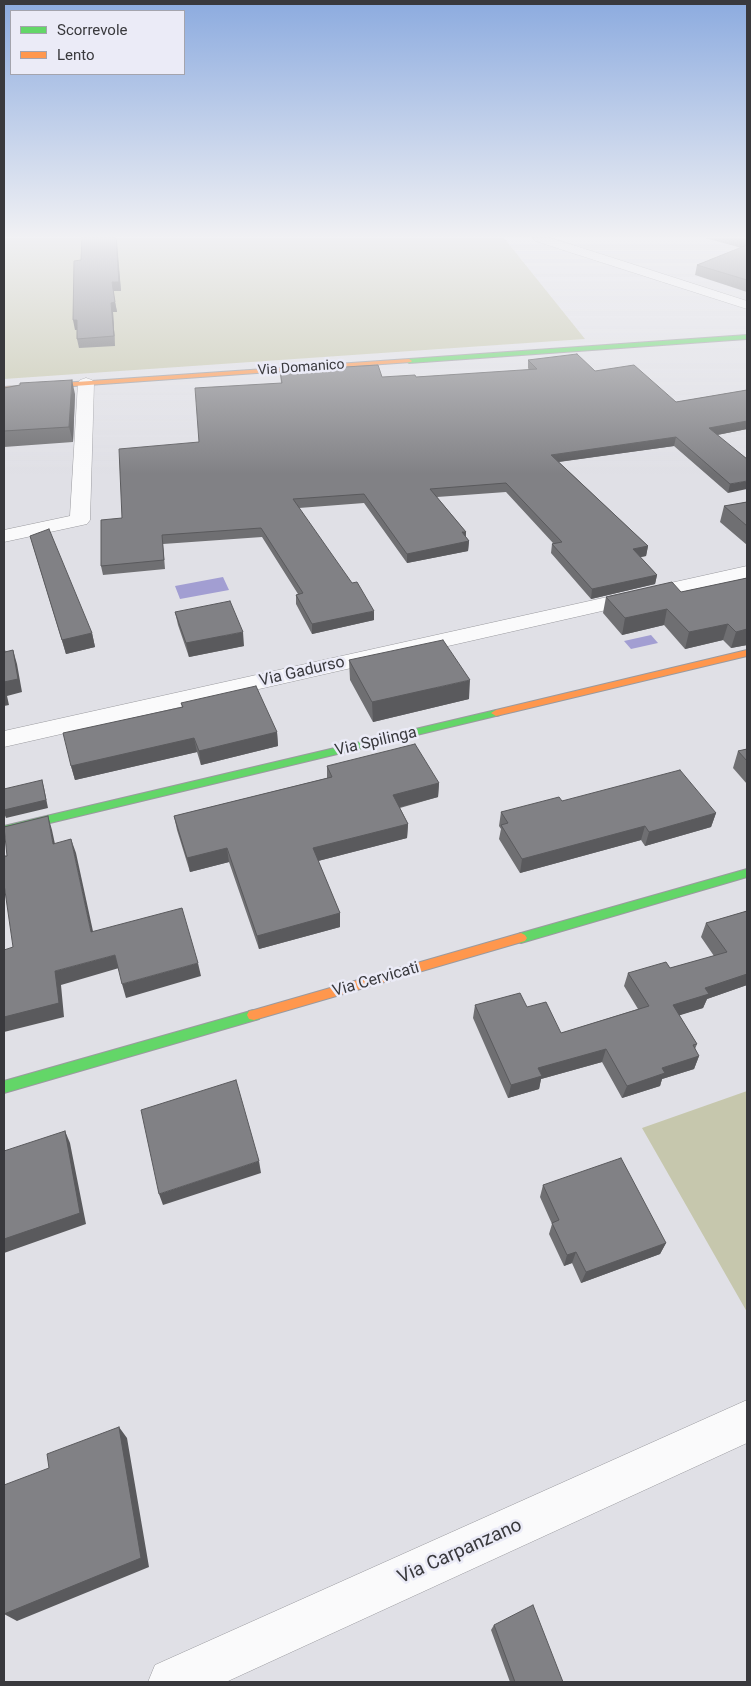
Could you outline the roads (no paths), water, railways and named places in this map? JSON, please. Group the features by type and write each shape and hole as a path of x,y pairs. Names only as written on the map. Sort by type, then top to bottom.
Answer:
{"street":[{"name":"Via Domanico","path":"4,389 747,337"},
{"path":"4,536 80,520 86,383"},
{"name":"Via Gadurso","path":"4,739 747,572"},
{"name":"Via Spilinga","path":"4,830 747,653"},
{"name":"Via Cervicati","path":"4,1087 747,873"},
{"name":"Via Carpanzano","path":"172,1682 747,1421"}]}
